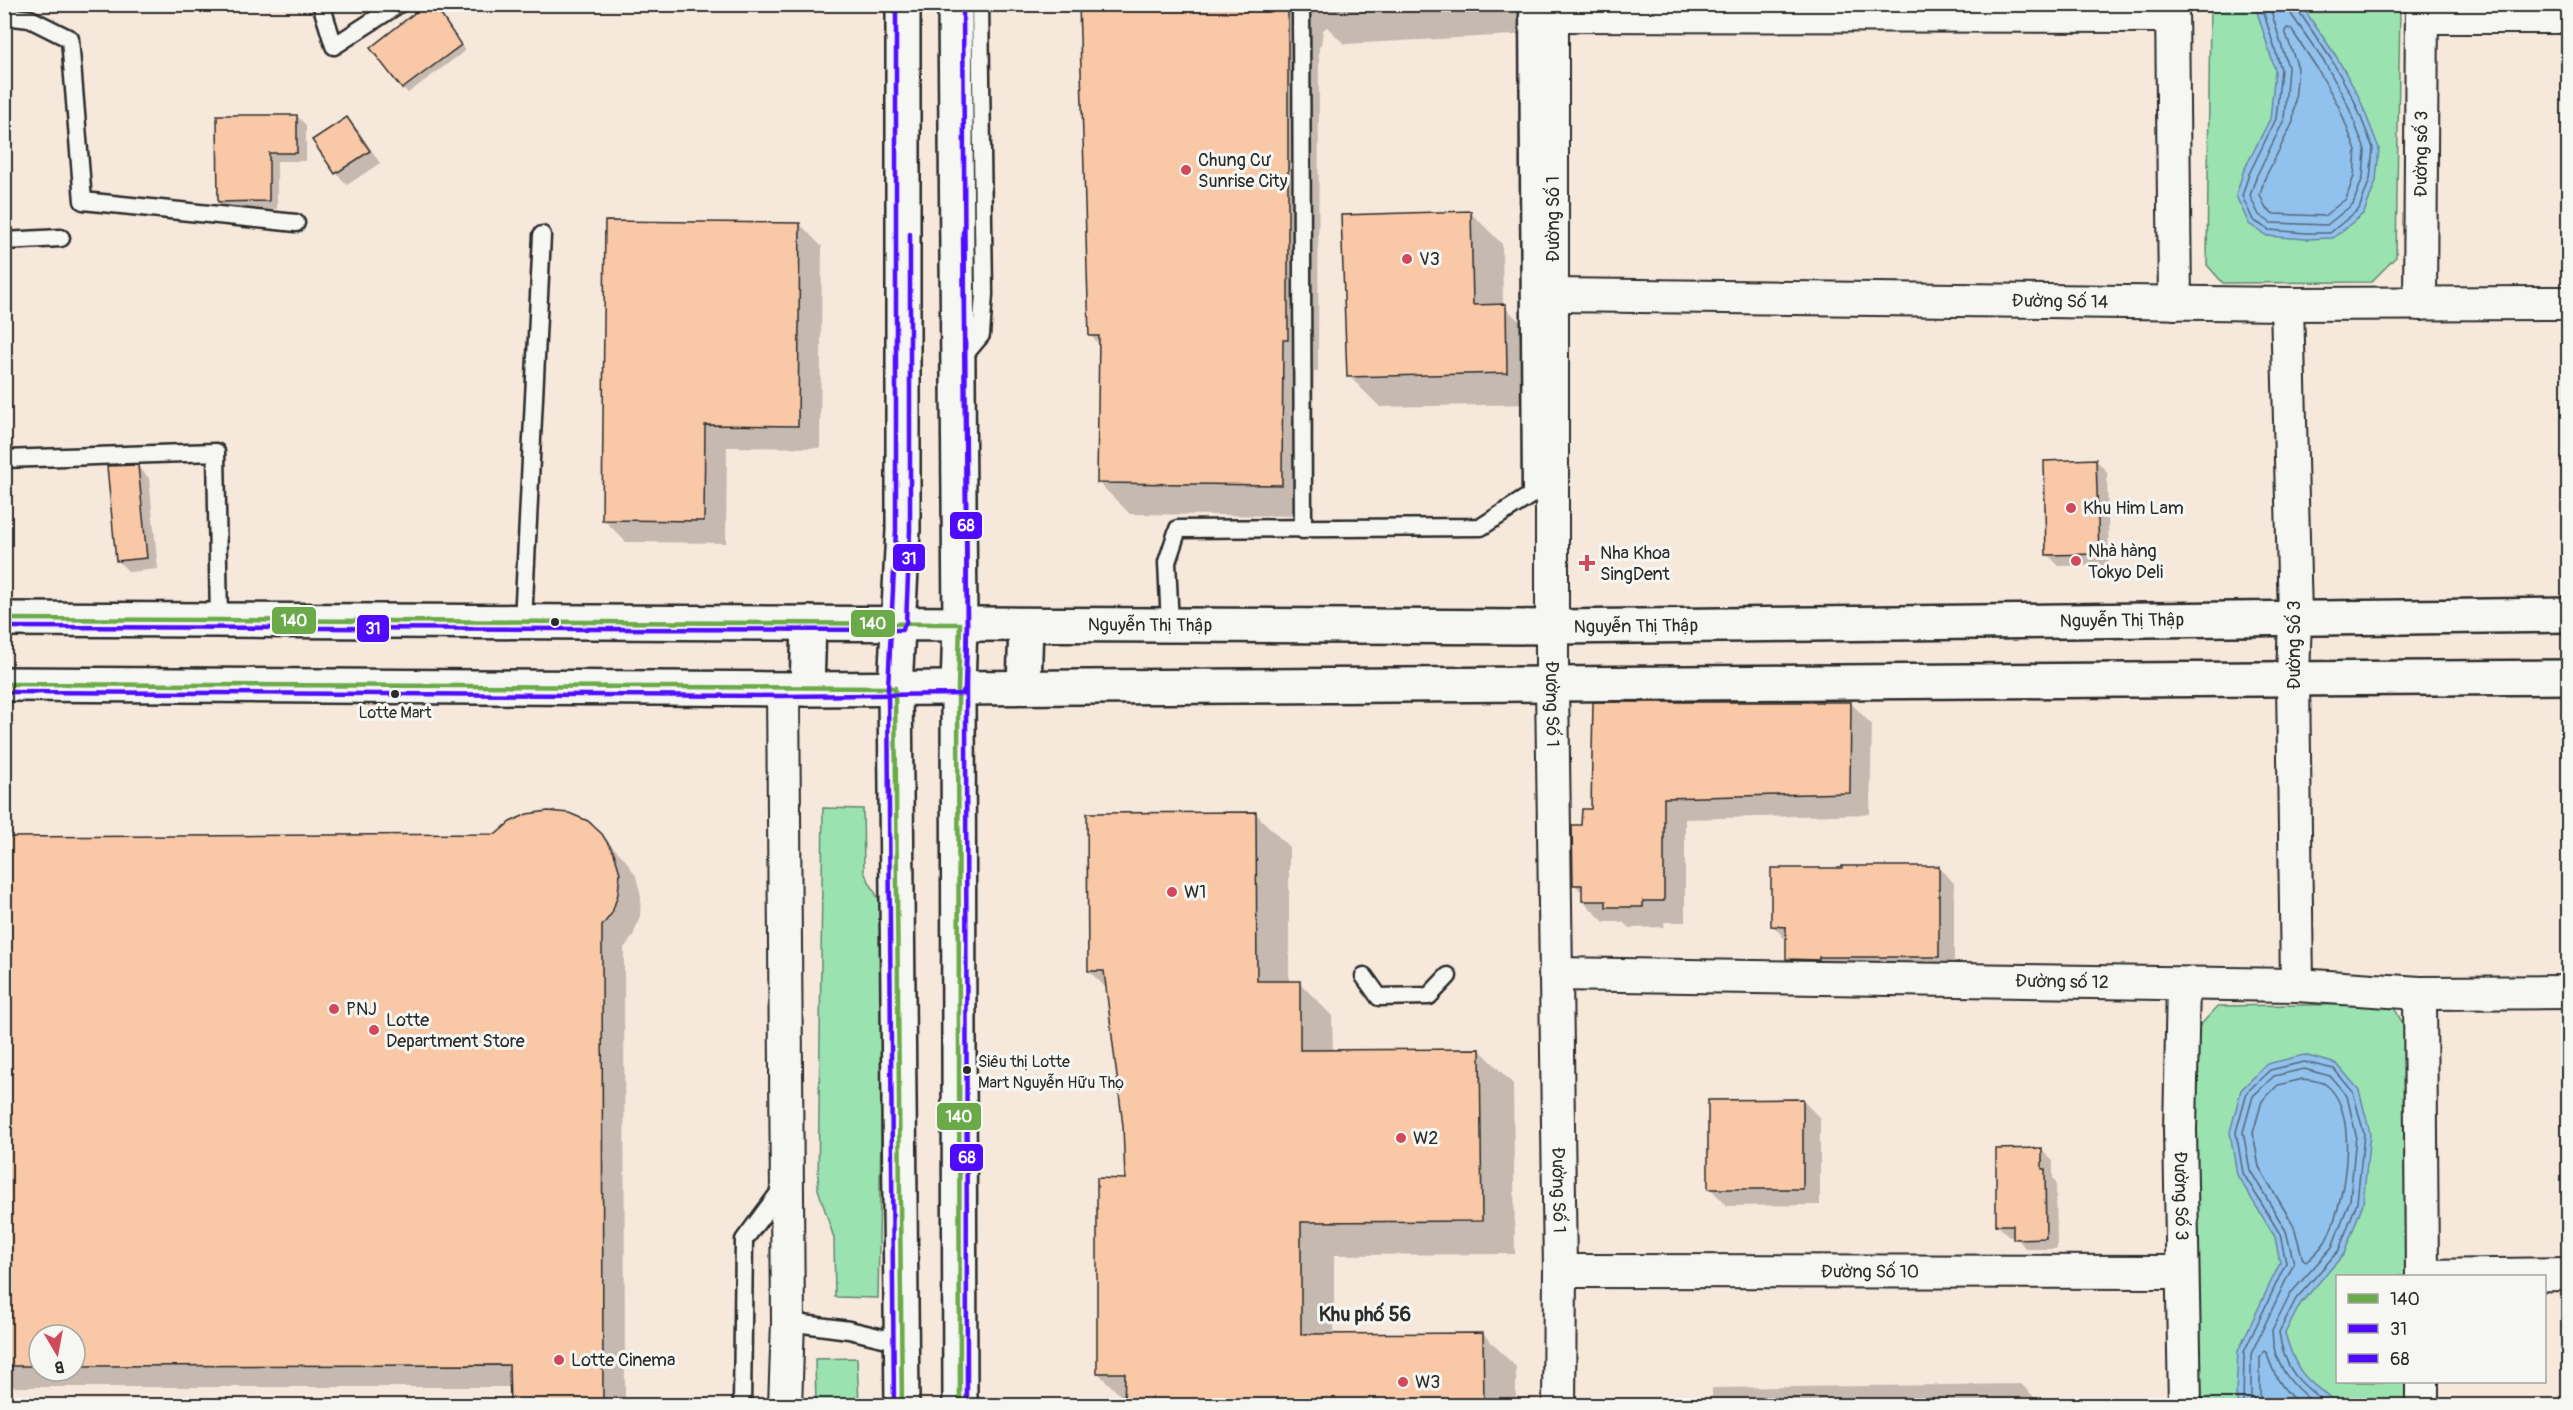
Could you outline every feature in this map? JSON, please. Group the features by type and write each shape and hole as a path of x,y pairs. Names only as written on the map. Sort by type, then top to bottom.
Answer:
{"main road":[{"path":"902,1406 895,688 903,530 903,4"},
{"path":"955,4 968,47 957,363 960,624 958,688 960,1406"},
{"name":"Nguyễn Thị Thập","path":"4,619 1554,627 2295,616 2568,615"},
{"path":"795,689 809,623"},
{"path":"1024,687 1026,625"},
{"path":"4,684 795,689 2568,677"}],"street":[{"path":"1544,8 2172,10 2175,303"},
{"name":"Đường Số 1","path":"1544,8 1553,295 1554,627 1552,684 1554,974 1560,1271 1559,1406"},
{"path":"2422,10 2568,17"},
{"name":"Đường số 3","path":"2420,304 2422,10"},
{"name":"Đường Số 14","path":"1553,295 2288,304 2568,303"},
{"name":"Đường Số 3","path":"2288,304 2295,616 2293,679 2297,986"},
{"path":"785,1406 788,1322 795,689"},
{"name":"Đường số 12","path":"1554,974 2297,986 2420,993 2568,992"},
{"name":"Đường Số 3","path":"2183,984 2180,1130 2185,1406"},
{"path":"2420,993 2422,1275"},
{"name":"Đường Số 10","path":"1560,1271 2181,1272"},
{"path":"2495,1275 2568,1274"},
{"path":"2422,1383 2422,1406"}],"lane":[{"path":"321,4 334,46 399,4"},
{"path":"968,47 980,4"},
{"path":"1301,4 1303,530"},
{"path":"1170,625 1167,562 1178,530 1481,527 1531,495 1544,8"},
{"path":"4,16 31,12 70,39 83,201 296,223"},
{"path":"523,622 542,235"},
{"path":"4,241 61,238"},
{"path":"4,459 216,452 219,620"},
{"path":"1364,976 1379,997 1429,996 1448,976"},
{"path":"742,1406 744,1240 788,1181"},
{"path":"788,1322 849,1330 900,1342"}],"green space":[{"path":"2210,5 2400,5 2396,257 2371,282 2223,283 2207,265"},
{"path":"823,808 863,809 864,872 885,911 878,1298 835,1297 834,1238 818,1189"},
{"path":"2392,1004 2409,1035 2409,1275 2336,1275 2336,1383 2409,1383 2409,1405 2200,1405 2195,1031 2218,1006"},
{"path":"857,1358 859,1405 816,1405 815,1359"}],"water":[{"path":"2255,5 2301,5 2336,56 2359,97 2379,148 2376,181 2364,213 2333,238 2306,239 2267,236 2249,224 2236,196 2243,172 2270,119 2275,70"},
{"path":"2304,1055 2337,1064 2359,1090 2370,1133 2363,1203 2344,1254 2301,1303 2285,1333 2294,1359 2304,1376 2341,1405 2238,1405 2236,1393 2238,1351 2280,1263 2275,1237 2237,1175 2230,1132 2241,1090 2267,1064"}],"building":[{"path":"426,4 434,4 461,45 402,89 370,48"},
{"name":"Chung Cư Sunrise City","path":"1079,4 1288,4 1288,340 1283,340 1282,485 1097,483 1099,336 1089,336"},
{"path":"217,115 297,115 297,153 269,153 269,201 218,202"},
{"path":"347,117 370,151 335,174 312,140"},
{"name":"V3","path":"1471,211 1473,305 1506,304 1507,373 1347,377 1341,215"},
{"path":"605,221 800,223 798,426 705,425 704,521 602,520"},
{"name":"Khu Him Lam","path":"2096,459 2099,554 2046,555 2044,461"},
{"path":"138,465 147,558 116,561 107,466"},
{"path":"1593,702 1851,702 1850,793 1664,798 1664,901 1643,901 1643,907 1606,907 1606,901 1582,901 1582,885 1573,885 1572,825 1581,825 1582,809 1591,809"},
{"name":"Lotte Department Store","path":"548,811 569,813 588,821 602,834 614,853 620,873 618,894 612,913 602,926 603,1406 510,1406 509,1365 87,1366 87,1323 27,1323 27,1366 4,1366 4,837 496,834 510,822 527,814"},
{"path":"1256,812 1257,981 1300,981 1300,1050 1480,1049 1482,1221 1301,1222 1301,1334 1483,1333 1484,1406 1124,1406 1125,1373 1097,1373 1097,1178 1125,1179 1123,1126 1104,971 1088,971 1087,813"},
{"path":"1842,866 1939,866 1939,957 1786,959 1786,927 1771,926 1771,868 1842,868"},
{"path":"1803,1099 1803,1189 1708,1189 1708,1100"},
{"path":"2042,1148 2042,1169 2045,1169 2046,1238 2013,1239 2013,1225 1996,1225 1996,1149"}],"transit line":[{"name":"68","path":"894,1406 888,688 896,530 896,4"},
{"name":"31","path":"4,692 783,696 962,694 965,688 967,624 963,4"},
{"name":"68","path":"963,232 967,624 967,1406"},
{"name":"31","path":"4,627 902,630 906,623 910,530 910,234"},
{"name":"140","path":"4,619 960,624 958,688 960,1406"},
{"name":"140","path":"4,684 895,688 902,1406"}],"place":[{"name":"Chung Cư Sunrise City","path":"1186,170"},
{"name":"V3","path":"1407,259"},
{"name":"Khu Him Lam","path":"2071,508"},
{"name":"Nhà hàng Tokyo Deli","path":"2076,561"},
{"name":"Nha Khoa SingDent","path":"1587,563"},
{"name":"Lotte Mart","path":"395,694"},
{"name":"W1","path":"1172,892"},
{"name":"PNJ","path":"334,1009"},
{"name":"Lotte Department Store","path":"374,1030"},
{"name":"Siêu thị Lotte Mart Nguyễn Hữu Thọ","path":"967,1070"},
{"name":"W2","path":"1401,1138"},
{"name":"Lotte Cinema","path":"559,1360"},
{"name":"W3","path":"1403,1382"}],"district":[{"name":"Khu phố 56","path":"1365,1314"}]}
